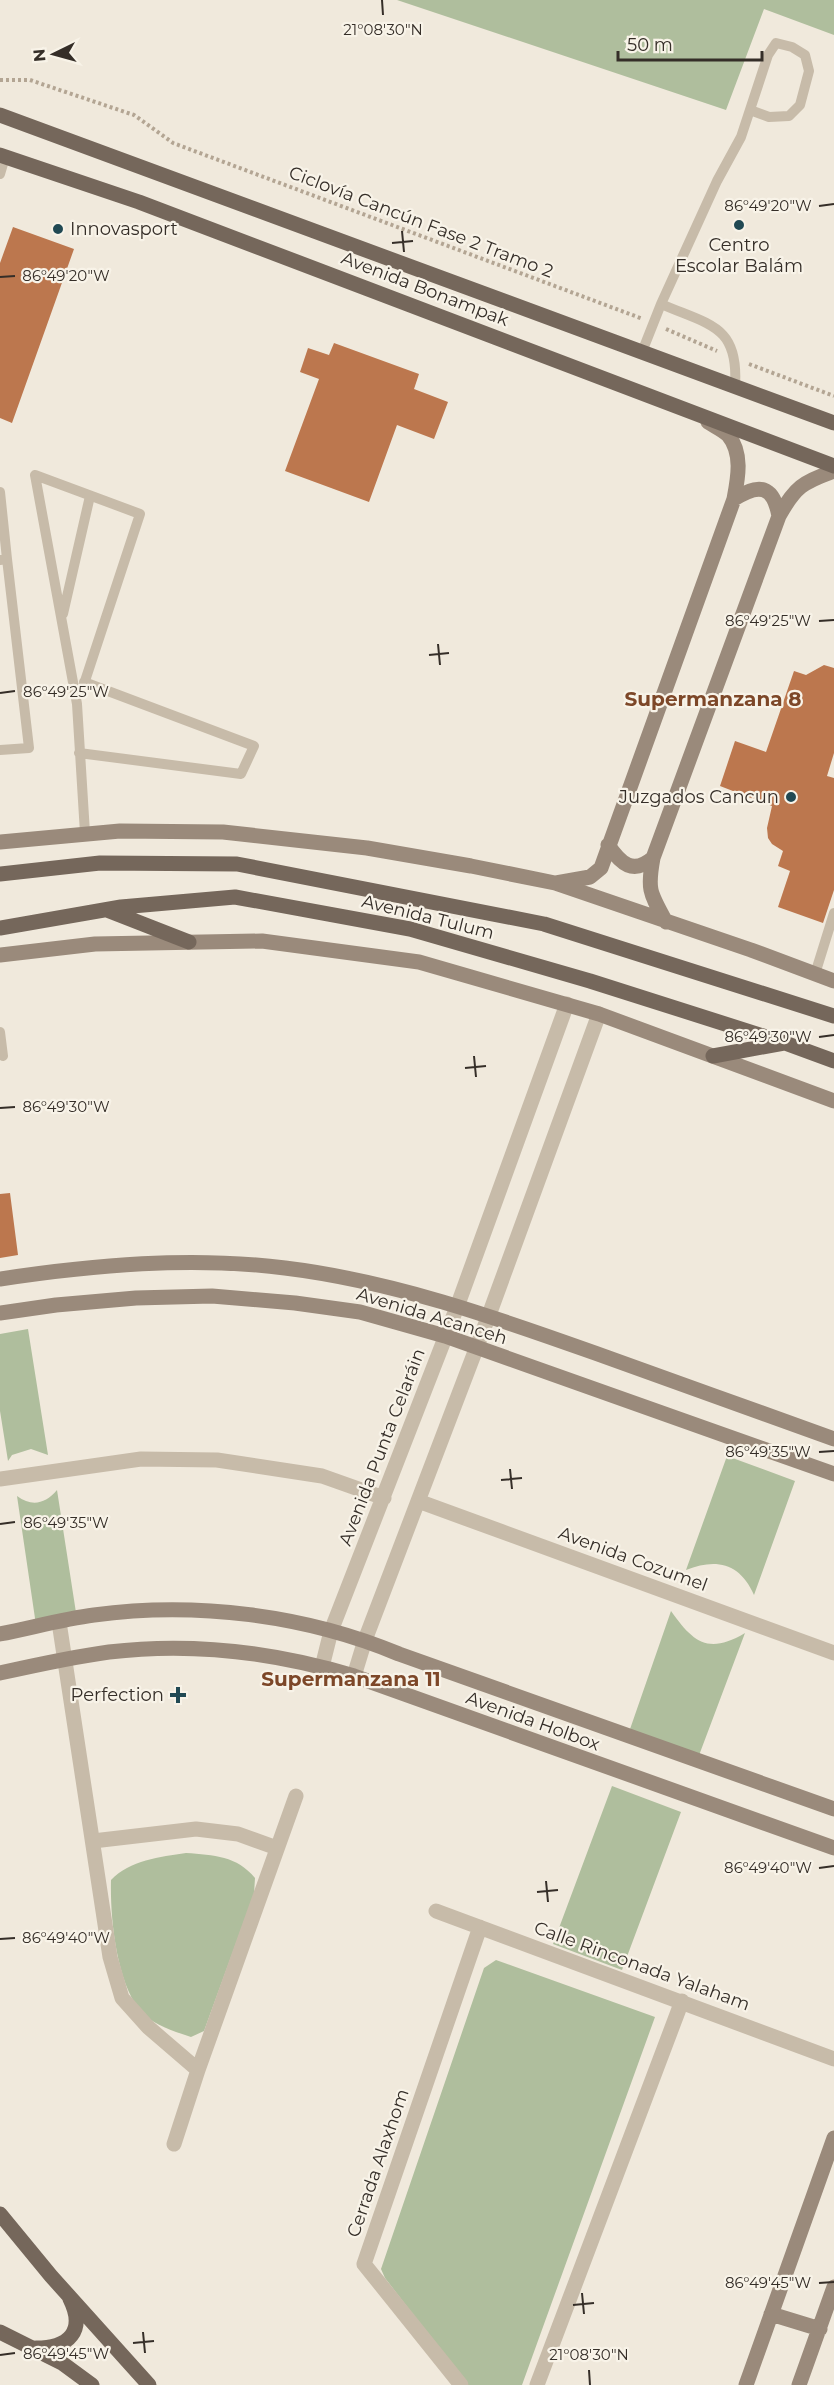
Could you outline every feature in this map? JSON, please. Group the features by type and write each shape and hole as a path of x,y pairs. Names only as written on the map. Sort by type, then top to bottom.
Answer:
{"main road":[{"name":"Avenida Bonampak","path":"0,115 834,423"},
{"name":"Avenida Bonampak","path":"3,156 139,201 834,466"},
{"name":"Avenida Tulum","path":"0,874 100,863 237,864 544,924 834,1016"},
{"name":"Avenida Tulum","path":"0,928 104,909 235,897 410,929 590,981 785,1043 834,1061"},
{"path":"104,909 189,942"},
{"path":"713,1056 785,1043"},
{"path":"0,2214 149,2385"},
{"path":"33,2348 52,2348 71,2336 76,2318 68,2294"},
{"path":"0,2332 62,2363 92,2385"}],"street":[{"path":"555,884 590,877 601,868 734,499 739,471 736,451 728,435 696,413"},
{"path":"666,922 652,896 648,883 654,858 779,516 792,492 812,479 834,471"},
{"path":"734,499 750,489 764,490 776,500 779,516"},
{"path":"0,843 120,831 223,832 367,848 471,866 555,884 834,981"},
{"path":"608,845 618,860 629,866 644,866 654,858"},
{"path":"0,955 95,944 262,941 419,962 599,1014 834,1101"},
{"name":"Avenida Punta Celaráin","path":"322,1667 332,1631 457,1307 567,1004"},
{"path":"354,1676 365,1640 489,1315 599,1014"},
{"name":"Avenida Acanceh","path":"0,1279 125,1266 207,1263 284,1268 378,1284 489,1315 834,1439"},
{"name":"Avenida Acanceh","path":"0,1313 135,1298 212,1296 295,1303 360,1312 445,1336 476,1349 834,1474"},
{"path":"0,1479 141,1459 217,1460 322,1476 384,1498"},
{"name":"Avenida Cozumel","path":"418,1501 834,1653"},
{"name":"Avenida Holbox","path":"0,1634 95,1615 169,1610 241,1613 332,1631 365,1640 834,1809"},
{"path":"59,1622 110,1957 122,1998 148,2027 198,2070"},
{"name":"Avenida Holbox","path":"0,1673 109,1652 177,1648 246,1652 322,1667 354,1676 834,1848"},
{"path":"174,2144 198,2070 296,1796"},
{"path":"93,1841 196,1829 238,1833 277,1848"},
{"name":"Calle Rinconada Yalaham","path":"436,1911 834,2059"},
{"name":"Cerrada Alaxhom","path":"461,2385 364,2264 480,1927"},
{"path":"537,2385 682,2001"},
{"path":"746,2385 834,2138"},
{"path":"799,2385 834,2287"},
{"path":"771,2314 820,2329"}],"lane":[{"path":"642,352 661,304 717,181 741,137 768,55 776,43 792,47 805,55 809,70 800,105 789,116 769,117 750,110"},
{"path":"0,174 3,156"},
{"path":"661,304 718,328 733,348 735,386"},
{"path":"77,704 140,514 35,475 77,704 85,833"},
{"path":"0,492 4,559 29,748 0,750"},
{"path":"62,620 90,496"},
{"path":"79,753 241,774 254,746 84,682"},
{"path":"815,974 834,914"},
{"path":"0,1032 3,1056"}],"path":[{"name":"Ciclovía Cancún Fase 2 Tramo 2","path":"0,80 30,80 134,115 173,143 653,323 735,359 834,396"}],"green space":[{"path":"397,0 834,0 834,35 764,9 726,110"},
{"path":"28,1329 48,1455 31,1449 12,1455 8,1461 0,1411 0,1334"},
{"path":"727,1456 795,1481 754,1595 742,1576 726,1566 707,1564 686,1570"},
{"path":"57,1490 77,1619 36,1625 17,1496 33,1503 43,1501"},
{"path":"671,1611 687,1631 702,1642 721,1643 745,1633 698,1758 629,1732"},
{"path":"612,1786 681,1812 622,1970 553,1944"},
{"path":"186,1853 215,1856 233,1861 255,1878 254,1894 204,2031 191,2037 163,2027 144,2015 131,1996 116,1947 111,1895 111,1880 127,1868 146,1860"},
{"path":"496,1960 655,2017 522,2385 467,2385 385,2278 381,2269 484,1968"}],"building":[{"path":"13,227 74,249 12,423 0,418 0,263"},
{"path":"334,343 419,374 414,389 448,402 434,439 397,425 369,502 285,471 319,379 300,372 308,348 329,355"},
{"name":"Juzgados Cancun","path":"824,665 834,668 834,753 827,776 834,778 834,890 823,923 778,907 790,871 778,866 783,851 772,844 768,838 767,828 772,806 720,786 735,741 766,752 794,671 806,675"},
{"path":"10,1193 18,1255 0,1258 0,1194"}],"place":[{"name":"Centro Escolar Balám","path":"739,225"},
{"name":"Innovasport","path":"58,229"},
{"name":"Juzgados Cancun","path":"791,797"},
{"name":"Perfection","path":"178,1695"}],"district":[{"name":"Supermanzana 8","path":"713,699"},
{"name":"Supermanzana 11","path":"351,1679"}]}
